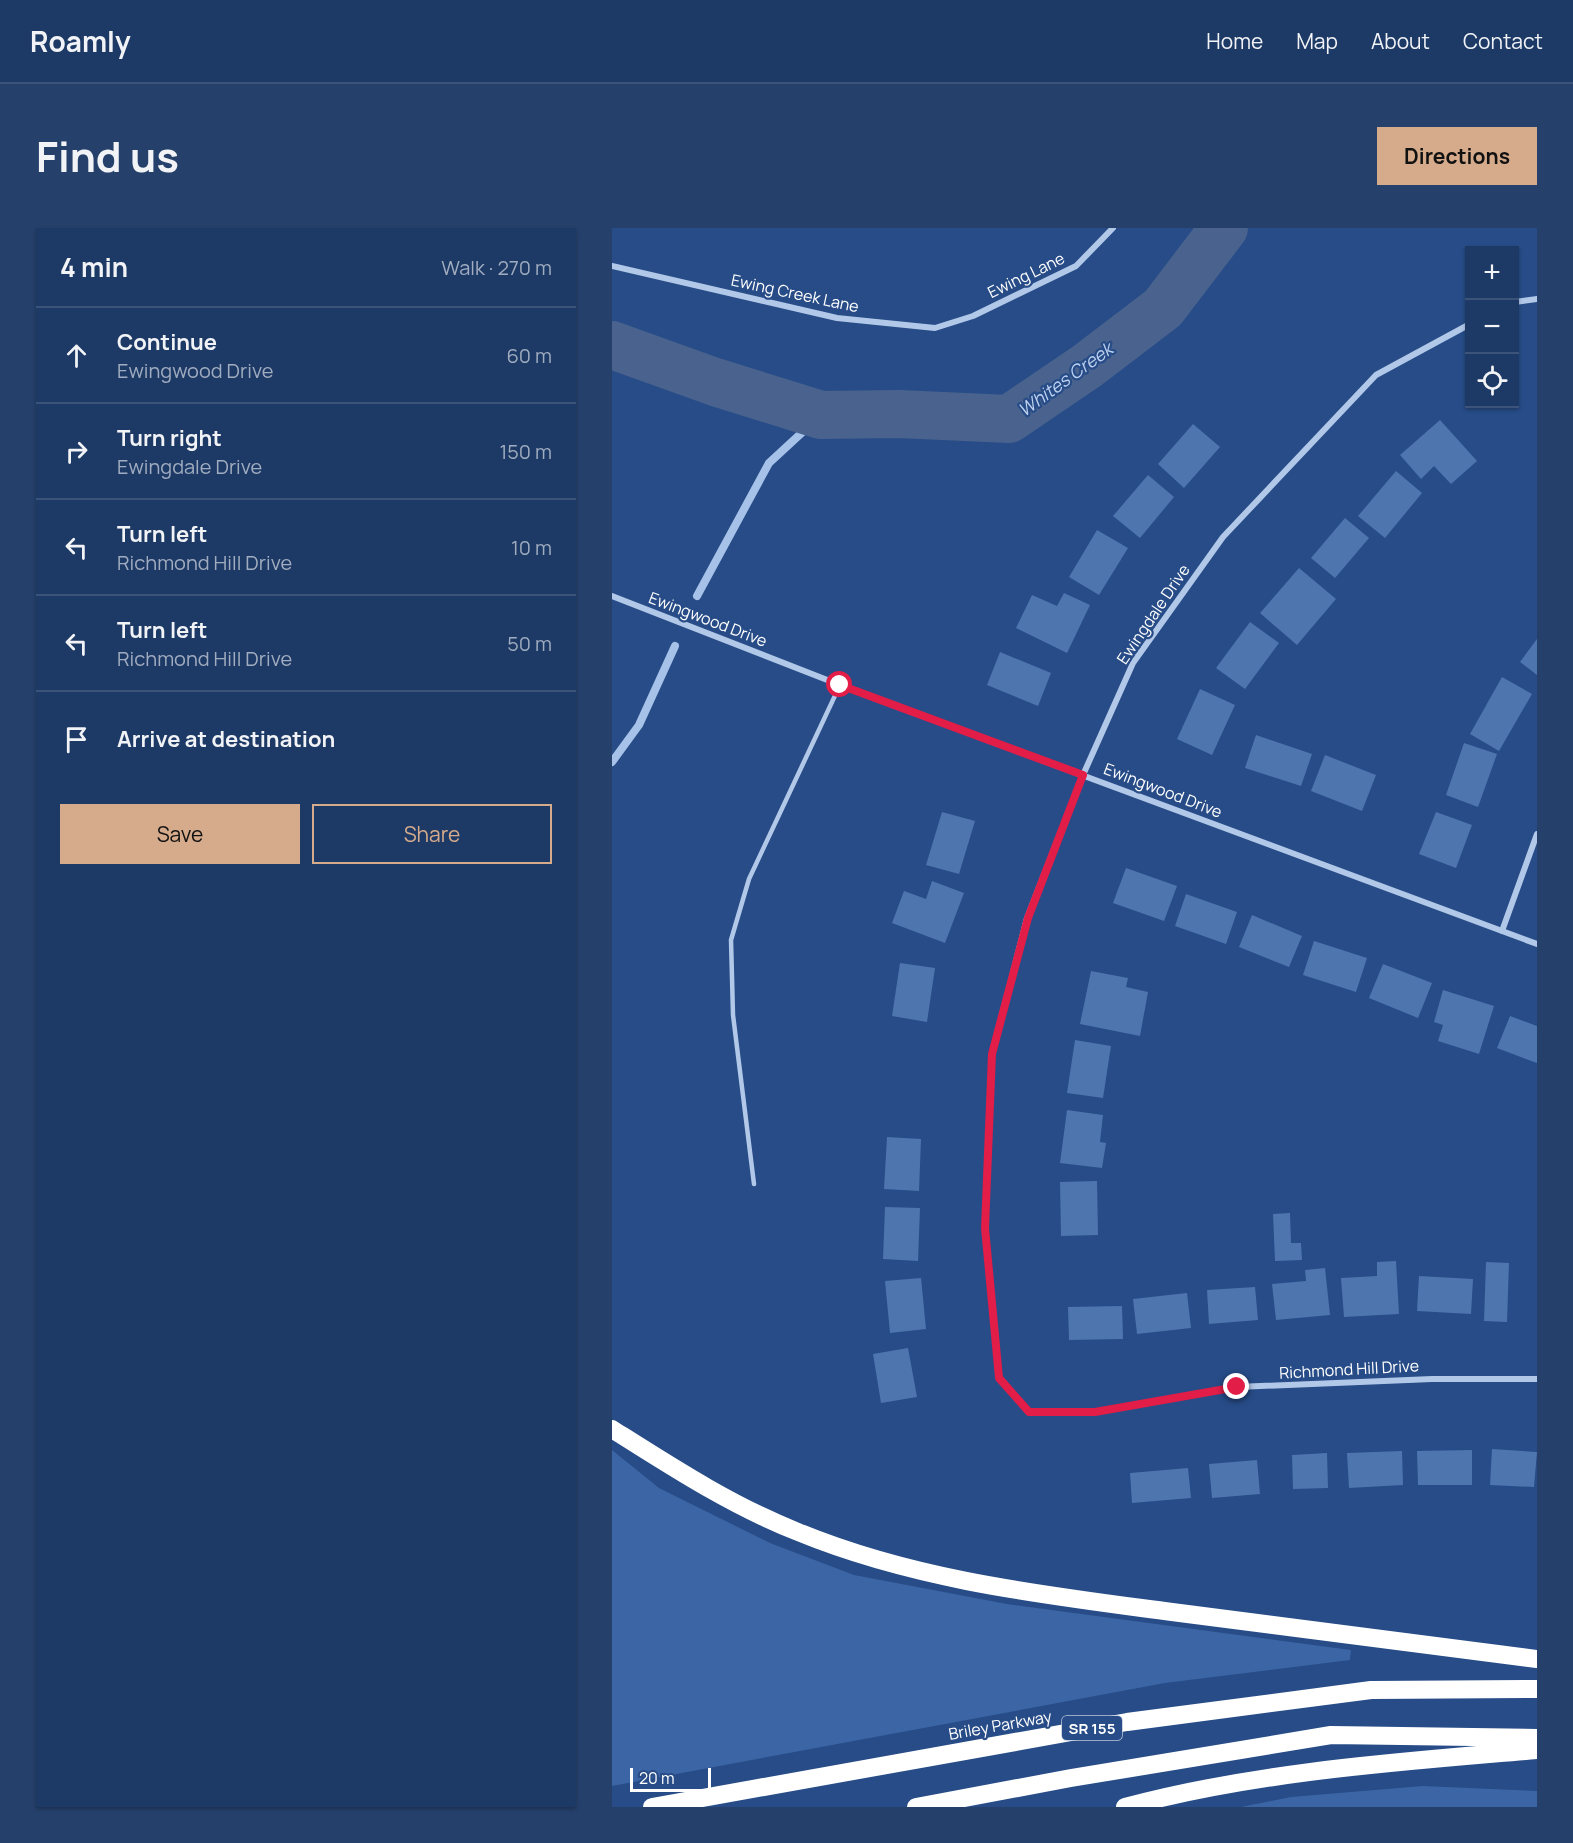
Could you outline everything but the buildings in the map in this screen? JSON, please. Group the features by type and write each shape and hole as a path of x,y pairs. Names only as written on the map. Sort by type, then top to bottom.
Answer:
{"highway":[{"path":"612,1429 680,1472 741,1506 799,1533 878,1560 954,1580 1052,1596 1537,1659"},
{"name":"Briley Parkway","path":"652,1807 1127,1722 1371,1690 1537,1689"},
{"path":"916,1807 1071,1778 1331,1735 1537,1738"},
{"path":"1125,1807 1174,1794 1331,1768 1537,1750"}],"street":[{"name":"Ewing Lane","path":"973,316 1076,266 1113,228"},
{"name":"Ewing Creek Lane","path":"612,266 837,318 935,328 973,316"},
{"path":"1519,301 1537,299"},
{"name":"Ewingdale Drive","path":"999,1378 985,1228 992,1054 1028,918 1083,775 1133,663 1222,537 1376,375 1465,327"},
{"name":"Ewingwood Drive","path":"612,596 840,685 1537,944"},
{"path":"1502,931 1537,834"},
{"name":"Richmond Hill Drive","path":"999,1378 1029,1412 1095,1412 1237,1387 1432,1379 1537,1380"}],"lane":[{"path":"754,1184 733,1015 731,940 749,879 840,685"}],"shaded area":[{"path":"612,1450 659,1488 770,1543 854,1575 1007,1604 1351,1650 1350,1660 1165,1683 612,1786"},
{"path":"1423,1786 1537,1791 1537,1807 1241,1807 1291,1797"}],"waterway":[{"name":"Whites Creek","path":"612,345 715,382 821,415 899,414 1009,419 1087,366 1163,308 1224,228"},
{"path":"697,596 769,463 821,415"},
{"path":"612,762 639,725 675,646"}],"route":[{"path":"840,685 1083,775 1028,918 992,1054 985,1228 999,1378 1029,1412 1095,1412 1237,1387"}]}
